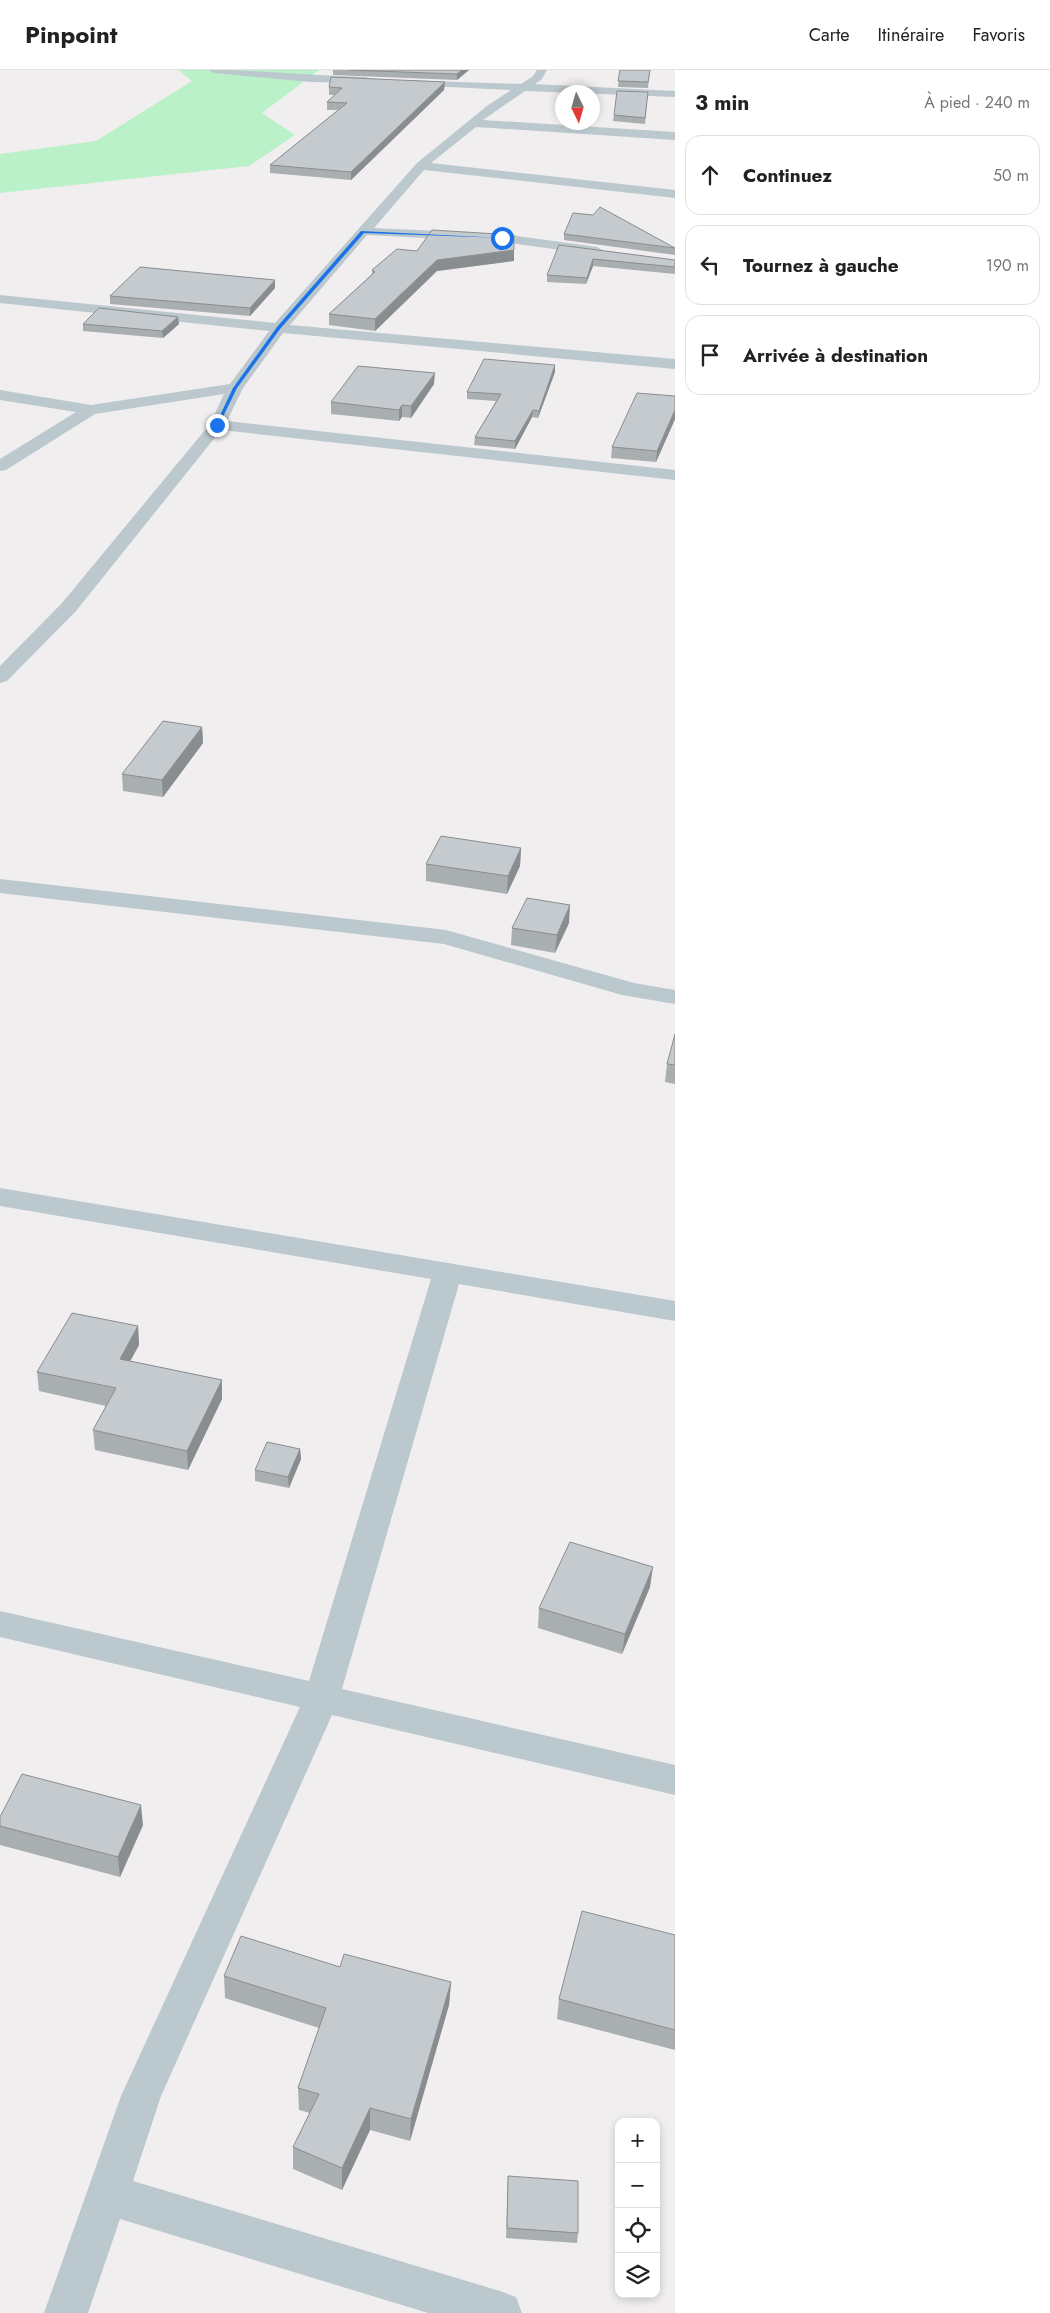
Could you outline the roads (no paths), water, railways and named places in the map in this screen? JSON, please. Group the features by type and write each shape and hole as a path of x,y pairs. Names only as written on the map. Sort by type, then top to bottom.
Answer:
{"street":[{"path":"214,70 311,78 379,81"},
{"path":"0,677 69,607 217,425 235,388 278,328 362,232 421,166 491,108 538,78 542,70"},
{"path":"398,82 525,86 675,94"},
{"path":"473,123 675,136"},
{"path":"421,166 675,194"},
{"path":"362,232 502,238 608,252"},
{"path":"0,299 278,328 675,364"},
{"path":"0,395 91,410 235,388"},
{"path":"0,466 91,410"},
{"path":"217,425 675,475"},
{"path":"0,886 446,937 631,990 675,997"},
{"path":"0,1197 675,1311"},
{"path":"66,2313 141,2096 322,1697 448,1272"},
{"path":"0,1624 675,1780"},
{"path":"107,2194 500,2313"}]}
